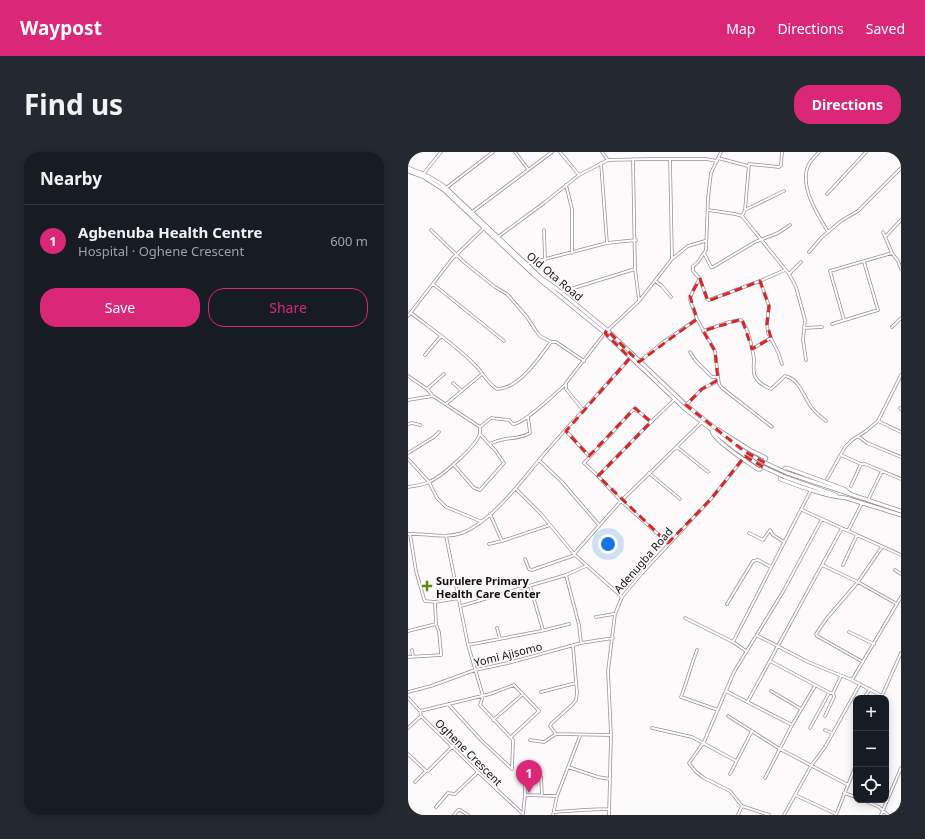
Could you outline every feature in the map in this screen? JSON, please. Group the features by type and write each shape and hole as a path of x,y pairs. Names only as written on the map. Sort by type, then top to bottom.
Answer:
{"street":[{"path":"424,173 441,152"},
{"path":"446,188 493,152"},
{"path":"515,152 528,169"},
{"path":"472,212 552,152"},
{"path":"560,152 579,175"},
{"path":"602,152 608,160"},
{"path":"721,152 711,173 705,241 706,250 693,269 700,279 709,300 760,281 784,270"},
{"path":"748,166 749,163 780,166 782,152"},
{"path":"819,152 809,163 806,178 810,201 828,232"},
{"path":"827,194 866,152"},
{"path":"718,158 748,166"},
{"path":"633,159 636,268 639,301"},
{"path":"670,159 672,259"},
{"path":"498,237 579,175 608,160 706,159 717,162"},
{"path":"601,163 607,243"},
{"path":"742,216 745,210 748,166"},
{"name":"Old Ota Road","path":"408,168 424,173 446,188 526,264 544,280 561,292 639,362 685,407"},
{"path":"809,252 841,221 858,211 901,168"},
{"name":"Old Ota Road","path":"408,171 424,177 444,190 534,276 606,332 630,358 675,400 685,407"},
{"path":"566,186 572,209 572,253"},
{"path":"745,210 784,191"},
{"path":"708,210 742,216 784,270 789,274 798,293 805,320 803,340 806,360"},
{"path":"885,237 901,220"},
{"path":"704,253 712,268 761,240 778,233 790,225"},
{"path":"408,316 457,254 485,228"},
{"path":"431,230 465,263 506,294 527,317 538,333 552,342 556,342 584,361"},
{"path":"544,230 545,259"},
{"path":"883,232 901,269"},
{"path":"526,264 607,243 636,240"},
{"path":"480,427 491,418 509,420 515,425 528,417 566,383 606,332 639,301 672,259 688,246 705,241"},
{"path":"844,320 830,271 892,253"},
{"path":"789,274 801,262"},
{"path":"832,324 878,310 864,262"},
{"path":"561,292 636,268"},
{"path":"700,279 696,283 690,296 690,300 696,319 715,352 718,380 722,388 772,427"},
{"path":"655,281 662,286 671,297"},
{"path":"760,281 769,306 767,324 768,333 778,352 782,364"},
{"path":"433,284 504,341"},
{"path":"411,313 478,367 482,374 497,389 510,386 530,370 552,342"},
{"path":"892,327 901,318"},
{"path":"639,362 662,343 696,319"},
{"path":"703,331 729,322 741,320 745,327 752,349 754,373 757,380 771,390 786,376 789,377 804,393 811,406 826,421"},
{"path":"804,328 822,327"},
{"path":"425,354 441,336"},
{"path":"752,349 771,338"},
{"path":"690,352 696,361 710,375 718,377"},
{"path":"459,598 434,602 427,602 424,599 416,571 409,534 446,536 463,533 490,514 516,489 539,460 630,358"},
{"path":"426,389 444,374"},
{"path":"446,404 482,374"},
{"path":"827,479 845,447 878,421 901,375"},
{"path":"408,376 433,396 480,427"},
{"path":"685,407 702,389 718,380"},
{"path":"453,383 462,391"},
{"path":"566,383 566,389 583,410"},
{"path":"408,400 433,396"},
{"path":"598,476 651,422 675,400"},
{"path":"685,407 712,431 759,465 784,477 846,498"},
{"path":"685,407 744,451 761,461 805,480 901,511"},
{"path":"651,422 638,411 633,410 589,456 584,464 598,476 621,501 668,543"},
{"path":"489,444 528,435 530,433 528,417"},
{"path":"878,421 901,432"},
{"path":"408,424 412,422 420,425"},
{"path":"525,559 529,569 532,570 574,554 621,501 702,422"},
{"path":"408,487 429,482 454,465 480,434 480,427"},
{"path":"712,431 715,437 743,459 759,470 762,468 766,460 720,429 715,428"},
{"path":"566,431 589,456"},
{"path":"408,453 434,437 439,432"},
{"path":"454,465 474,488 480,490 504,464 495,450 480,434"},
{"path":"858,436 867,443 901,457"},
{"path":"677,447 708,472"},
{"path":"841,455 861,464 865,464 901,478"},
{"path":"408,458 429,482 437,498 446,507 481,521"},
{"name":"Adenugba Road","path":"609,815 611,735 608,671 613,638 614,614 622,597 668,543 711,499 743,459"},
{"path":"539,460 562,482 599,525"},
{"path":"851,486 861,464"},
{"path":"849,493 844,489 785,468 780,479 811,489 862,502 901,515"},
{"path":"870,498 882,471"},
{"path":"649,473 680,499"},
{"path":"516,489 541,514 574,554 622,597"},
{"path":"732,642 811,489"},
{"path":"848,531 862,502"},
{"path":"801,510 901,555"},
{"path":"490,514 502,541"},
{"path":"769,815 742,806 730,791 704,778 690,764 690,762 704,742 726,691 746,651 757,636 784,590 822,519"},
{"path":"489,544 550,525"},
{"path":"748,702 842,528"},
{"path":"750,533 763,540 770,530 773,535 784,542"},
{"path":"843,565 857,535"},
{"path":"446,536 468,645 483,696 480,702 481,707 513,743 512,769 482,742 448,705"},
{"path":"863,662 816,635 827,618 858,582 882,547"},
{"path":"727,604 753,562 758,560 771,567"},
{"path":"822,565 858,582 897,604"},
{"path":"461,606 566,575 586,566"},
{"path":"895,570 901,574"},
{"path":"566,575 579,626 581,643"},
{"path":"530,586 543,630"},
{"path":"852,680 901,597"},
{"path":"408,657 441,655 434,602"},
{"path":"596,617 614,614"},
{"path":"685,618 732,642 746,651"},
{"path":"408,631 436,624"},
{"path":"468,645 569,624"},
{"path":"497,628 500,639"},
{"path":"849,632 874,644"},
{"path":"757,636 808,662 852,680 879,695"},
{"name":"Yomi Ajisomo","path":"408,692 431,686 475,670 508,663 581,643 613,638"},
{"path":"556,734 550,726 576,700 573,646"},
{"path":"412,650 413,657"},
{"path":"697,650 682,697 718,710"},
{"path":"883,695 901,653"},
{"path":"770,661 815,686 829,693 833,693"},
{"path":"825,716 841,676"},
{"path":"541,692 576,683"},
{"path":"784,815 811,766 825,747 860,684"},
{"path":"408,698 420,711 483,696 514,685 539,711 510,738"},
{"path":"766,778 792,725 815,686"},
{"path":"866,695 870,689"},
{"path":"726,691 792,725"},
{"path":"771,691 801,709"},
{"path":"810,728 829,693"},
{"path":"493,720 522,694"},
{"name":"Oghene Crescent","path":"420,711 421,716 523,814"},
{"path":"408,728 421,716"},
{"path":"728,716 780,749 848,785"},
{"path":"652,728 684,734 704,742 736,761"},
{"path":"825,730 832,733"},
{"path":"730,774 752,731"},
{"path":"530,740 544,742 556,734 580,736 611,735"},
{"path":"554,815 557,796 580,736"},
{"path":"415,782 453,746"},
{"path":"408,754 426,771"},
{"path":"523,814 525,795 524,767"},
{"path":"568,767 598,777 610,779"},
{"path":"795,795 836,814 855,767"},
{"path":"881,815 901,768"},
{"path":"436,807 448,793 455,794 478,772"},
{"path":"541,777 542,795"},
{"path":"844,793 853,796"},
{"path":"525,795 557,796"},
{"path":"870,803 879,807 888,815"},
{"path":"738,815 742,806"},
{"path":"554,812 609,809"},
{"path":"454,815 458,810 468,815"}],"highlighted area":[{"path":"700,279 708,301 760,281 769,306 767,324 771,338 752,349 742,319 703,331 715,351 718,380 702,389 686,405 744,451 765,463 763,467 745,456 711,499 668,543 598,476 651,422 635,408 589,456 566,431 630,358 605,333 607,330 639,362 697,319 690,296"}],"place":[{"name":"Surulere Primary Health Care Center","path":"427,586"},
{"name":"Agbenuba Health Centre","path":"529,793"}]}
